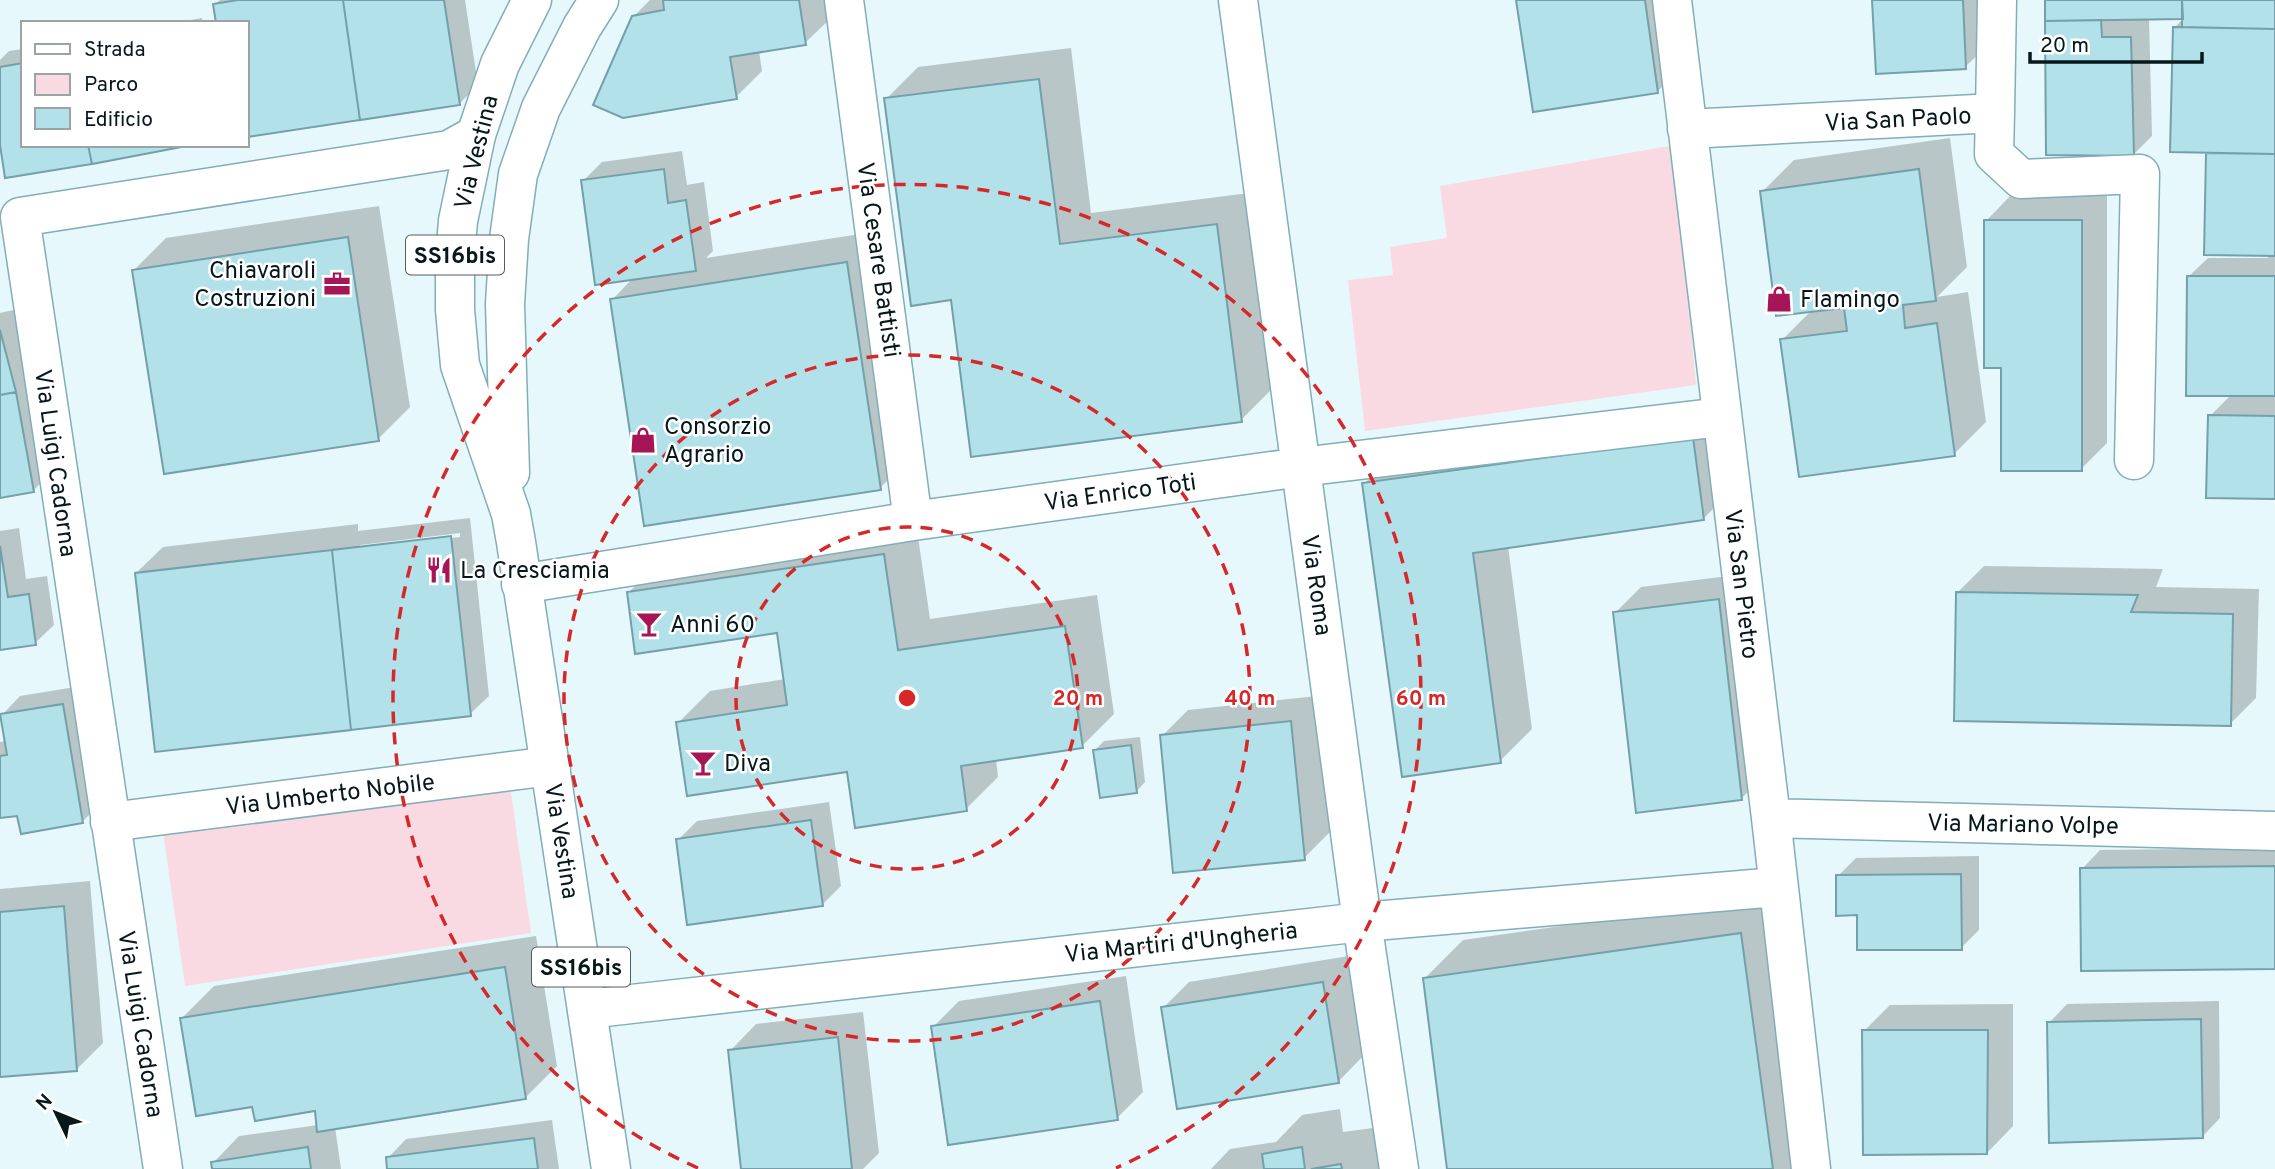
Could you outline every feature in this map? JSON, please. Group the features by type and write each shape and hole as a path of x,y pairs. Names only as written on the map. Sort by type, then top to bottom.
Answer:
{"street":[{"name":"Via Vestina","path":"511,514 460,365 454,257 458,221 476,135 500,64 532,0"},
{"name":"Via Vestina","path":"599,0 582,27 541,108 519,174 509,239 505,304 511,514 611,1169"},
{"name":"Via Cesare Battisti","path":"844,0 913,521"},
{"name":"Via Roma","path":"1238,0 1362,922 1399,1169"},
{"name":"Via San Pietro","path":"1672,0 1811,1169"},
{"name":"Via San Paolo","path":"1687,129 1995,113 1997,0"},
{"path":"1995,113 1994,154 2021,178 2140,174 2134,460"},
{"name":"Via Luigi Cadorna","path":"163,1169 20,217 449,150 476,135"},
{"name":"Via Enrico Toti","path":"521,584 913,521 1301,467 1721,417"},
{"name":"Via Umberto Nobile","path":"110,822 551,766"},
{"name":"Via Mariano Volpe","path":"1771,818 2275,831"},
{"name":"Via Martiri d'Ungheria","path":"587,1009 1362,922 1777,887"}],"green space":[{"path":"1675,145 1696,385 1365,431 1348,280 1393,275 1390,247 1447,238 1440,186"},
{"path":"509,779 531,933 185,986 163,832"}],"building":[{"path":"238,0 343,0 360,120 248,137 248,21 216,21 213,4"},
{"path":"343,0 444,0 460,105 360,120"},
{"path":"663,0 799,0 806,45 730,57 737,99 623,118 593,105 632,16 664,10"},
{"path":"1516,0 1645,0 1658,93 1533,112"},
{"path":"1872,0 1963,0 1966,69 1876,74"},
{"path":"2045,0 2182,0 2183,19 2045,21"},
{"path":"2182,0 2275,0 2275,29 2182,27"},
{"path":"2101,20 2102,37 2131,37 2134,156 2046,155 2045,21"},
{"path":"2173,27 2275,29 2275,154 2170,152"},
{"path":"21,63 21,147 88,147 92,164 5,178 0,145 0,67"},
{"path":"1039,79 1060,244 1217,224 1242,422 971,457 951,300 911,306 884,98"},
{"path":"88,147 181,147 92,164"},
{"path":"2206,153 2275,154 2275,256 2204,255"},
{"path":"664,169 668,203 686,200 696,271 595,285 581,180"},
{"path":"1919,169 1936,301 1903,305 1905,328 1937,323 1955,456 1799,477 1780,339 1847,331 1844,308 1776,316 1760,191"},
{"path":"1984,220 2082,220 2082,471 2001,471 2001,368 1984,368"},
{"path":"348,237 379,441 164,474 132,270"},
{"path":"847,262 881,490 644,526 610,299"},
{"path":"2187,276 2275,276 2275,396 2186,396"},
{"path":"0,330 16,392 0,395"},
{"path":"16,392 34,492 0,498 0,395"},
{"path":"2208,415 2275,416 2275,499 2206,498"},
{"path":"1693,437 1704,520 1473,553 1501,763 1402,777 1362,483"},
{"path":"451,536 471,716 351,730 332,550"},
{"path":"0,546 8,597 29,594 36,645 0,650"},
{"path":"332,550 351,730 155,752 135,573"},
{"path":"884,554 898,650 1065,626 1083,748 961,766 967,811 855,828 847,772 687,796 676,722 787,705 777,633 635,654 627,592"},
{"path":"1956,592 2138,595 2131,612 2233,614 2231,726 1954,721"},
{"path":"1719,599 1742,800 1636,813 1613,612"},
{"path":"63,704 83,823 21,834 17,816 0,818 0,756 7,755 0,714"},
{"path":"1291,721 1305,860 1173,873 1160,735"},
{"path":"1131,745 1137,793 1100,798 1093,750"},
{"path":"811,820 823,906 687,925 676,839"},
{"path":"2275,866 2275,969 2081,971 2080,868"},
{"path":"1961,874 1962,950 1857,950 1857,915 1836,916 1836,875"},
{"path":"64,906 77,1071 0,1077 0,912"},
{"path":"1741,933 1773,1169 1447,1169 1423,978"},
{"path":"505,967 526,1099 317,1132 315,1111 255,1121 252,1107 196,1116 180,1018"},
{"path":"1323,982 1339,1083 1177,1109 1161,1007"},
{"path":"1100,1001 1118,1120 948,1145 931,1026"},
{"path":"2201,1019 2203,1138 2049,1143 2047,1022"},
{"path":"1862,1030 1988,1030 1987,1154 1863,1155"},
{"path":"838,1037 852,1169 741,1169 728,1050"},
{"path":"534,1138 538,1169 387,1169 386,1157"},
{"path":"308,1147 311,1169 212,1169 211,1162"},
{"path":"1302,1147 1305,1169 1264,1169 1262,1154"},
{"path":"1341,1164 1342,1169 1311,1169"}],"place":[{"name":"Chiavaroli Costruzioni","path":"337,284"},
{"name":"Flamingo","path":"1779,299"},
{"name":"Consorzio Agrario","path":"643,440"},
{"name":"La Cresciamia","path":"439,570"},
{"name":"Anni 60","path":"649,624"},
{"name":"Diva","path":"703,763"}]}
